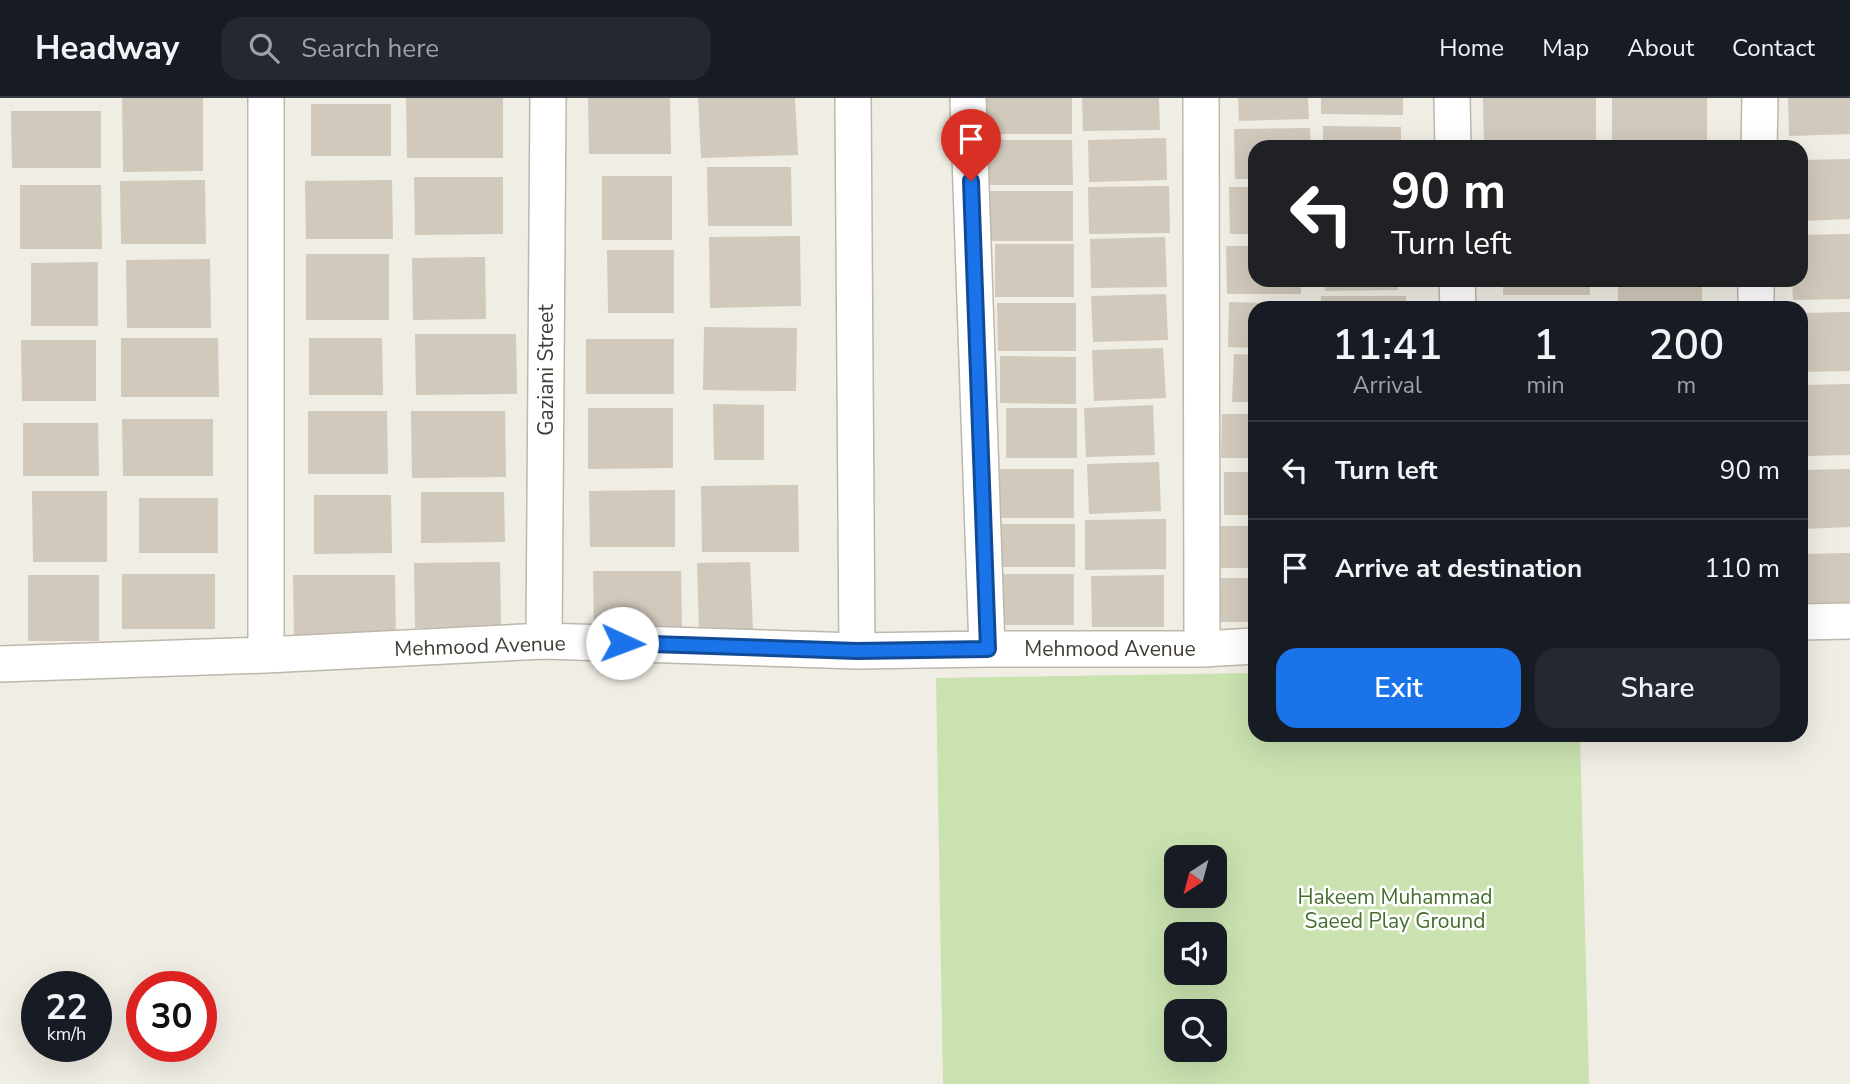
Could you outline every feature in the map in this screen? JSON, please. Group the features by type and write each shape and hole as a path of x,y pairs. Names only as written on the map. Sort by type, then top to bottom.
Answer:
{"street":[{"path":"265,98 267,655"},
{"name":"Gaziani Street","path":"544,641 548,98"},
{"path":"853,98 857,651"},
{"path":"968,98 988,649"},
{"path":"1201,98 1202,649"},
{"path":"1452,98 1453,140"},
{"path":"1759,140 1760,98"},
{"path":"1808,622 1850,621"},
{"name":"Mehmood Avenue","path":"0,664 267,655 544,641 857,651 1248,646"}],"green space":[{"name":"Hakeem Muhammad Saeed Play Ground","path":"1248,673 1248,742 1580,742 1589,1084 943,1084 936,678"}],"building":[{"path":"122,98 203,98 203,171 123,172"},
{"path":"406,98 503,98 503,158 407,158"},
{"path":"588,98 670,98 671,154 589,154"},
{"path":"698,98 795,98 798,155 701,158"},
{"path":"983,98 1072,98 1072,134 983,134"},
{"path":"1082,98 1159,98 1160,130 1083,131"},
{"path":"1238,98 1308,98 1309,119 1239,121"},
{"path":"1321,98 1403,98 1403,115 1321,114"},
{"path":"1483,98 1596,98 1596,140 1484,140"},
{"path":"1612,98 1707,98 1707,140 1612,140"},
{"path":"1788,98 1850,98 1850,134 1789,136"},
{"path":"311,104 391,104 391,156 311,156"},
{"path":"11,111 101,111 101,168 12,168"},
{"path":"1323,126 1401,127 1401,140 1323,140"},
{"path":"1310,128 1311,140 1248,140 1248,179 1235,179 1234,129"},
{"path":"1166,138 1167,180 1089,182 1088,140"},
{"path":"987,140 1072,140 1073,185 987,185"},
{"path":"1850,159 1850,219 1808,221 1808,160"},
{"path":"707,167 791,167 792,226 708,226"},
{"path":"602,176 672,176 672,240 602,240"},
{"path":"414,177 503,177 503,234 415,235"},
{"path":"205,180 206,244 121,244 120,181"},
{"path":"392,180 393,239 306,239 305,181"},
{"path":"20,185 101,185 102,249 20,249"},
{"path":"1169,186 1170,233 1089,234 1088,187"},
{"path":"1229,187 1248,187 1248,234 1230,234"},
{"path":"983,191 1073,191 1073,241 983,241"},
{"path":"1850,234 1850,299 1793,300 1792,287 1808,287 1808,235"},
{"path":"800,236 801,306 710,308 709,237"},
{"path":"1165,237 1167,287 1091,288 1090,239"},
{"path":"995,244 1074,244 1074,297 995,297"},
{"path":"1226,246 1248,246 1248,287 1301,287 1301,294 1227,294"},
{"path":"607,250 674,250 674,313 608,313"},
{"path":"306,254 389,254 389,320 306,320"},
{"path":"485,257 486,319 413,320 412,258"},
{"path":"210,259 211,328 127,328 126,260"},
{"path":"98,262 98,326 31,326 31,263"},
{"path":"1325,287 1398,287 1398,290 1325,291"},
{"path":"1503,287 1590,287 1590,295 1503,295"},
{"path":"1618,287 1702,287 1702,301 1618,301"},
{"path":"1166,294 1168,340 1093,342 1091,296"},
{"path":"1321,296 1406,296 1406,301 1321,301"},
{"path":"1229,302 1248,302 1248,348 1228,347"},
{"path":"997,303 1076,303 1076,351 998,351"},
{"path":"1850,312 1850,371 1808,372 1808,313"},
{"path":"704,327 797,328 796,391 703,390"},
{"path":"415,334 516,334 517,394 416,395"},
{"path":"121,338 218,338 219,397 121,397"},
{"path":"309,338 382,338 383,395 309,395"},
{"path":"586,339 674,339 674,394 586,394"},
{"path":"21,340 96,340 96,401 22,401"},
{"path":"1163,348 1166,398 1094,401 1092,350"},
{"path":"1234,354 1248,355 1248,402 1232,402"},
{"path":"1000,356 1076,357 1076,404 1000,403"},
{"path":"1850,384 1850,455 1808,456 1808,385"},
{"path":"713,404 764,405 764,460 714,460"},
{"path":"1153,405 1155,455 1086,457 1084,408"},
{"path":"588,408 673,408 673,468 588,469"},
{"path":"1006,408 1077,408 1077,458 1006,458"},
{"path":"308,411 387,411 388,474 308,474"},
{"path":"411,411 505,411 506,477 412,478"},
{"path":"1222,414 1248,414 1248,458 1221,458"},
{"path":"122,419 213,419 213,476 123,476"},
{"path":"23,423 98,423 99,476 23,476"},
{"path":"1159,462 1161,511 1089,514 1087,464"},
{"path":"989,469 1074,469 1074,518 989,518"},
{"path":"1850,469 1850,527 1808,529 1808,470"},
{"path":"1224,472 1248,472 1248,515 1224,515"},
{"path":"798,485 799,552 702,552 701,486"},
{"path":"675,490 675,547 590,547 589,491"},
{"path":"32,491 107,491 107,562 33,562"},
{"path":"421,492 504,492 505,542 421,543"},
{"path":"314,495 391,495 392,553 314,554"},
{"path":"139,498 218,498 218,553 139,553"},
{"path":"1166,519 1166,569 1085,570 1085,520"},
{"path":"999,524 1075,524 1075,567 1000,567"},
{"path":"1220,526 1248,526 1248,568 1220,568"},
{"path":"1850,553 1850,606 1808,607 1808,554"},
{"path":"500,562 501,627 415,628 414,563"},
{"path":"750,562 753,629 699,630 697,563"},
{"path":"593,571 681,571 682,628 594,629"},
{"path":"122,574 215,574 215,629 122,629"},
{"path":"1003,574 1074,574 1074,625 1003,625"},
{"path":"28,575 99,575 99,641 28,641"},
{"path":"293,575 395,575 396,639 294,640"},
{"path":"1164,575 1164,627 1092,627 1091,576"},
{"path":"1218,578 1248,578 1248,622 1218,622"}],"route":[{"path":"622,643 857,651 988,649 971,181"}]}
